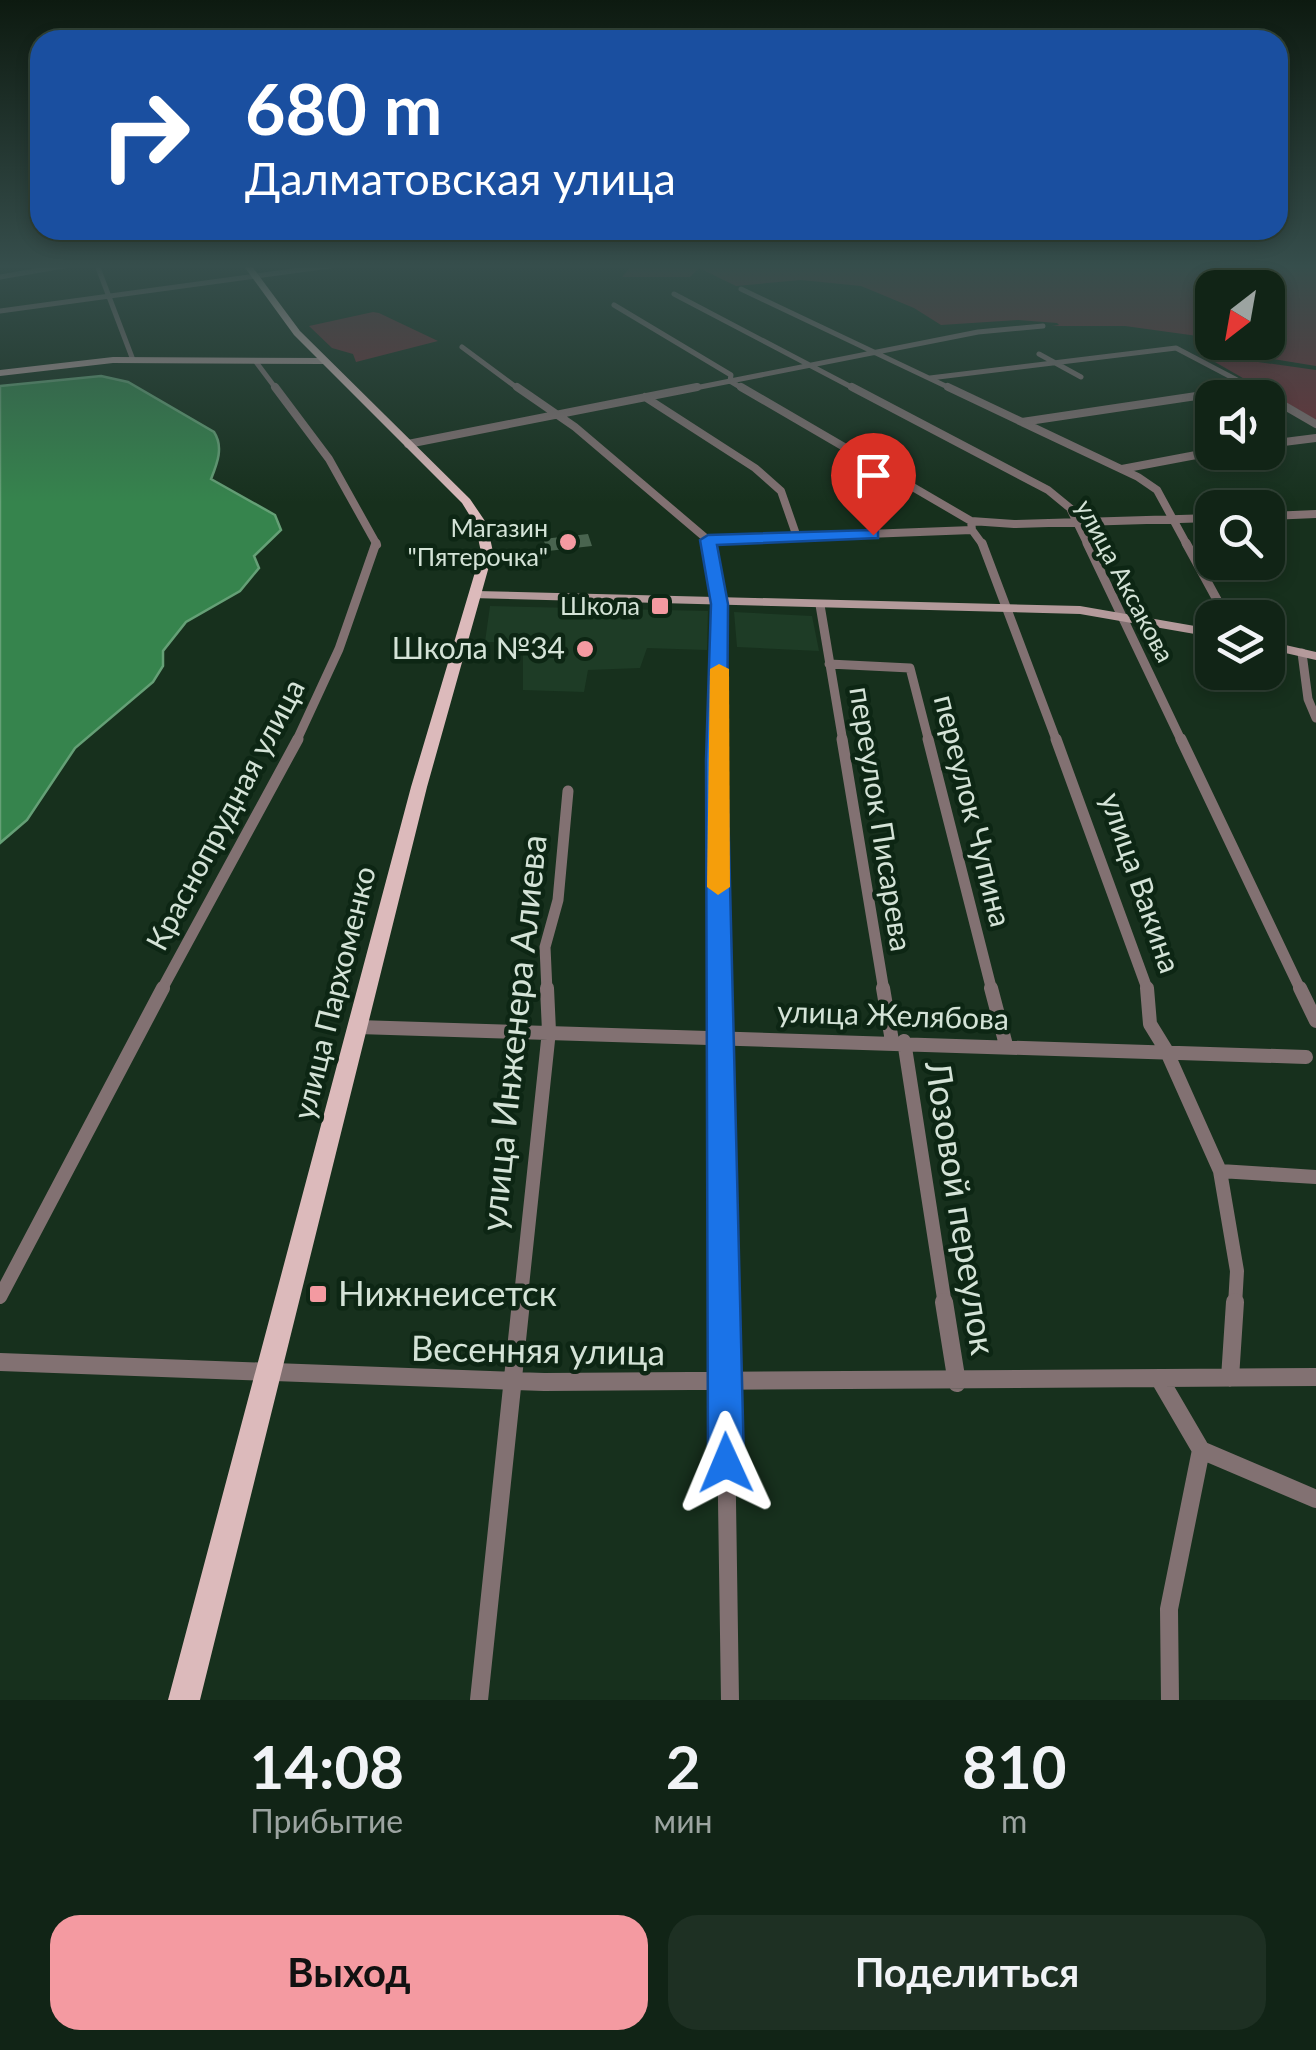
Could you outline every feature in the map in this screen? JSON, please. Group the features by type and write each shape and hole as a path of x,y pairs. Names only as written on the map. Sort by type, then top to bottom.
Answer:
{"main road":[{"name":"улица Пархоменко","path":"184,1700 419,787 486,552 481,524 466,501 310,344"}],"street":[{"path":"127,344 133,360"},
{"path":"679,344 730,375 730,381"},
{"name":"улица Аксакова","path":"766,344 1048,490 1070,508 1316,1021"},
{"path":"861,344 1122,468 1157,490 1217,600"},
{"path":"408,444 916,344"},
{"path":"462,347 480,356 554,418 575,427 708,540 720,604 716,760 730,1700"},
{"path":"930,378 1176,348 1237,380"},
{"path":"1039,354 1081,377"},
{"path":"0,373 133,360 323,361"},
{"path":"244,360 336,371"},
{"name":"Краснопрудная улица","path":"0,1296 276,782 358,610 377,544 329,459 256,362"},
{"path":"730,381 972,526"},
{"path":"1022,422 1195,396"},
{"path":"646,397 754,468 781,491 796,536"},
{"path":"1285,407 1316,424"},
{"path":"1285,442 1316,438"},
{"path":"1122,468 1195,455"},
{"path":"1285,515 1316,514"},
{"path":"708,540 1195,518"},
{"name":"улица Вакина","path":"972,526 981,540 1004,609 1099,848 1146,982 1150,1024 1166,1050 1220,1171 1237,1271 1230,1378"},
{"path":"476,596 1080,610 1195,631"},
{"name":"переулок Писарева","path":"820,605 898,1041"},
{"path":"1309,654 1308,699 1316,718"},
{"name":"переулок Чупина","path":"830,664 910,668 1006,1045"},
{"name":"улица Инженера Алиева","path":"479,1700 549,1031 545,947 558,900 568,791"},
{"name":"улица Желябова","path":"358,1027 898,1041 1306,1057"},
{"name":"Лозовой переулок","path":"898,1041 957,1383"},
{"path":"1220,1171 1316,1177"},
{"name":"Весенняя улица","path":"0,1362 270,1376 725,1384 1316,1377"},
{"path":"1159,1378 1201,1450 1316,1499"},
{"path":"1170,1700 1169,1608 1201,1450"}],"shaded area":[{"path":"328,344 425,344 356,362 353,354"},
{"path":"1285,344 1316,344 1316,366 1279,360 1285,360"},
{"path":"1211,360 1244,360 1316,370 1316,420 1285,402 1285,380 1246,380"},
{"path":"101,376 128,382 214,432 219,450 211,479 275,515 281,530 254,556 259,568 240,591 186,622 163,651 163,666 153,682 75,748 27,820 0,843 0,386"},
{"name":"Школа №34","path":"490,606 708,611 707,650 647,648 640,668 588,670 584,692 523,690 523,642 485,642"},
{"path":"734,612 812,616 819,651 737,647"}],"building":[{"name":"Магазин \"Пятерочка\"","path":"588,534 592,546 548,551 543,539"}],"slow traffic":[{"path":"718,887 719,669"}],"place":[{"name":"Магазин \"Пятерочка\"","path":"568,542"},
{"name":"Школа","path":"660,606"},
{"name":"Школа №34","path":"585,649"},
{"name":"Нижнеисетск","path":"318,1294"}],"route":[{"path":"726,1463 716,760 720,604 708,540 873,535"}]}
